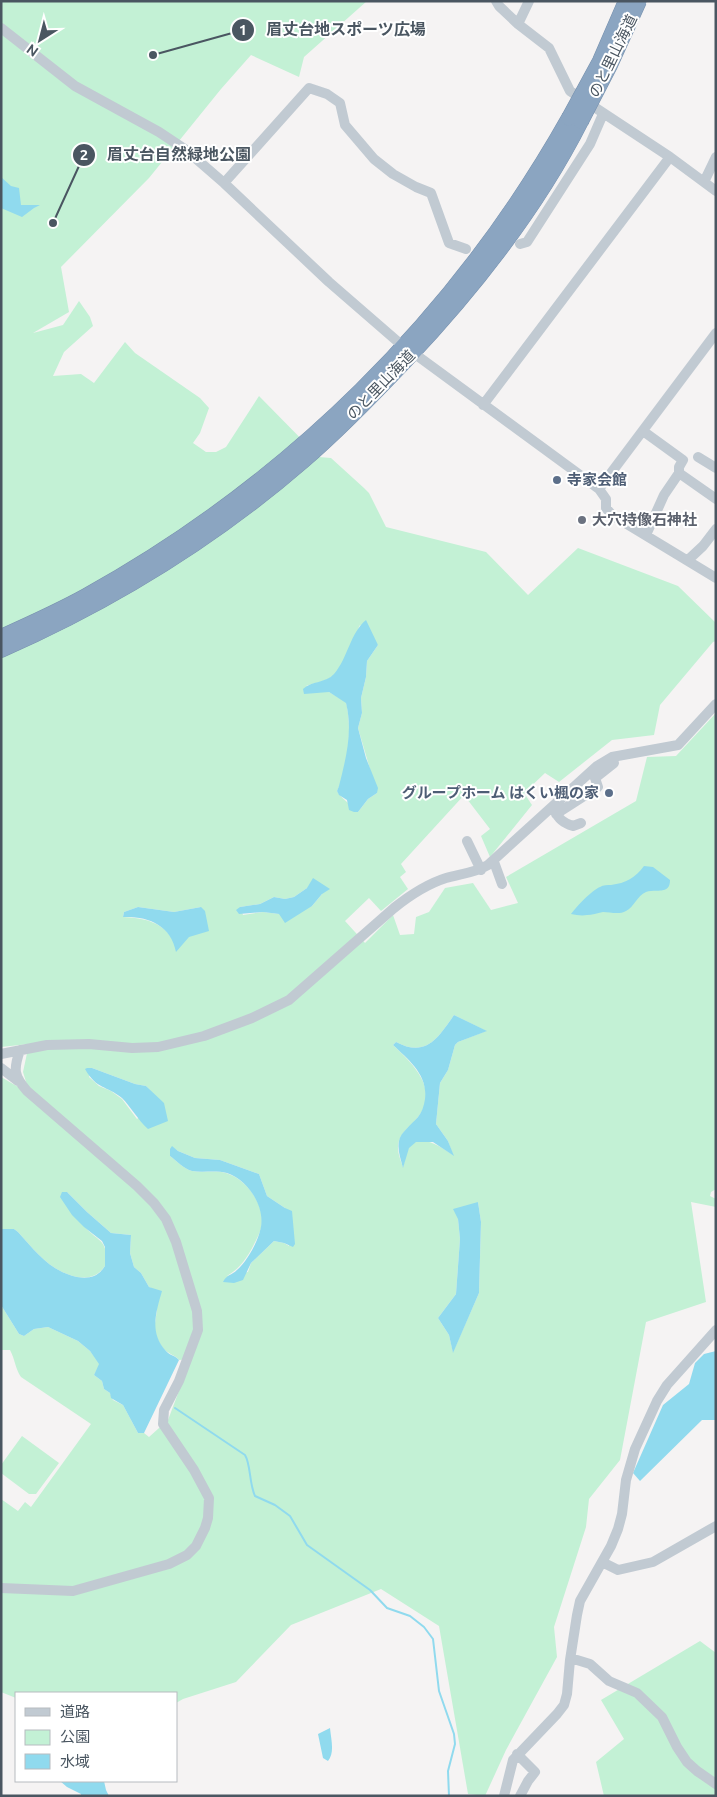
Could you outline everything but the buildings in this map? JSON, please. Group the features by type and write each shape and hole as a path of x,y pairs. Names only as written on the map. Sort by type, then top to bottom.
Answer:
{"highway":[{"name":"のと里山海道","path":"1,650 92,606 149,573 252,503 323,443 419,346 469,289 510,238 564,156 575,120 626,1"},
{"name":"のと里山海道","path":"1,637 85,596 142,563 244,493 336,416 417,333 498,232 575,120 610,65 639,1"}],"street":[{"path":"496,1 518,24 549,48 570,91 670,157 716,191"},
{"path":"518,24 528,1"},
{"path":"1,28 75,86 179,145 224,183 329,282 397,341"},
{"path":"224,183 309,88 327,94 340,103 344,125 374,159 393,174 431,193 449,244 466,249"},
{"path":"520,244 527,242 590,144 603,114"},
{"path":"483,405 670,157"},
{"path":"704,182 716,157"},
{"path":"599,489 716,333"},
{"path":"419,357 599,489 606,499 606,508 612,515 716,578"},
{"path":"643,431 683,460 679,467 679,473 664,494 646,535"},
{"path":"698,457 716,468"},
{"path":"679,473 716,499"},
{"path":"688,560 716,529"},
{"path":"1,1054 48,1045 89,1044 132,1048 158,1047 204,1036 289,1000 408,897 444,879 480,870 494,862 554,810 597,766 612,757 678,745 716,704"},
{"path":"554,810 598,787 595,778 618,760 640,752"},
{"path":"554,810 559,819 566,824 573,826 581,822"},
{"path":"467,841 480,870"},
{"path":"494,862 502,884"},
{"path":"18,1081 15,1066 20,1050"},
{"path":"1,1068 136,1186 154,1203 166,1219 176,1242 197,1311 198,1330 179,1381 164,1410 163,1424 194,1470 209,1498 208,1518 196,1546 187,1555 169,1564 83,1590 1,1588"},
{"path":"504,1796 513,1760 564,1705 567,1694 576,1615 580,1602 611,1546 622,1514 626,1480 635,1449 657,1401 667,1385 716,1330"},
{"path":"602,1562 618,1570 653,1562 716,1526"},
{"path":"570,1660 590,1664 609,1681 637,1693 662,1716 677,1747 687,1762 716,1784"},
{"path":"517,1754 535,1772 520,1796"}],"green space":[{"path":"1,1 367,1 304,57 299,77 251,55 149,178 61,267 69,312 33,333 63,325 79,301 90,317 93,326 64,352 53,376 81,374 94,383 125,342 135,353 200,398 209,408 200,433 193,443 206,452 216,452 226,447 259,396 319,457 331,458 369,493 386,527 486,552 528,595 578,548 678,586 716,623 716,641 713,642 660,705 654,735 612,740 559,782 545,773 524,793 532,805 490,857 481,836 490,829 467,799 466,793 401,864 406,872 400,877 408,889 381,911 369,898 345,921 365,943 393,915 400,935 414,934 416,917 429,912 445,888 473,883 491,910 518,903 506,877 636,801 647,757 676,756 716,713 716,1189 711,1192 710,1196 716,1199 716,1207 691,1202 706,1302 646,1322 620,1460 589,1499 586,1527 554,1627 557,1657 506,1750 485,1796 468,1794 439,1626 381,1589 291,1625 236,1682 178,1702 178,1692 15,1692 15,1698 1,1692 1,1499 18,1511 25,1502 31,1507 91,1424 21,1377 10,1350 1,1350 1,1305 19,1334 24,1336 34,1329 48,1327 78,1341 90,1351 100,1364 94,1375 102,1381 104,1389 110,1393 113,1400 123,1405 138,1433 144,1433 149,1437 168,1420 191,1359 179,1360 165,1350 159,1342 155,1333 157,1307 153,1289 149,1287 141,1273 134,1267 130,1253 131,1235 111,1233 67,1192 82,1224 102,1242 106,1251 105,1266 93,1276 81,1278 67,1274 44,1260 14,1229 1,1229 1,1077 20,1088 27,1085 23,1072 29,1044 1,1047","holes":["360,625 378,645 367,661 366,677 361,698 362,713 358,728 377,793 368,799 358,812 337,791 347,759 349,723 346,702 329,692 306,686 330,678 335,674 348,654","307,888 322,894 312,906 279,914 263,912 243,915 240,907 260,904 274,897 285,899 294,897","138,907 174,912 201,907 174,942 165,930 153,922 123,917 124,912","454,1015 486,1031 455,1045 448,1070 440,1083 436,1124 448,1141 453,1155 431,1143 419,1141 409,1147 403,1167 398,1144 400,1138 424,1107 426,1096 421,1077 393,1045 396,1042 415,1048 423,1047 437,1038","92,1068 135,1084 146,1086 160,1101 137,1119 122,1099 111,1091 99,1086 89,1077","172,1147 195,1158 220,1160 259,1174 267,1196 285,1208 289,1246 274,1241 251,1263 248,1272 227,1276 242,1263 259,1234 262,1216 255,1197 242,1182 226,1173 192,1171 183,1167 170,1156","478,1202 481,1222 479,1293 453,1352 449,1335 438,1318 456,1294 460,1239 458,1219"]},
{"path":"22,1436 59,1463 36,1494 29,1494 1,1473 1,1465"},
{"path":"700,1641 716,1653 716,1796 604,1796 596,1762 624,1739 601,1700"}],"water":[{"path":"1,177 11,186 19,188 21,205 40,205 22,217 1,208"},
{"path":"366,620 378,645 367,661 366,677 361,698 362,713 358,728 366,758 378,788 377,793 368,799 358,812 354,812 349,810 347,800 339,795 337,791 348,745 349,724 346,703 329,692 304,694 303,689 334,674 343,661 356,632"},
{"path":"644,866 653,867 670,880 668,888 646,892 629,909 623,912 603,912 591,915 571,914 596,889 626,881 634,877"},
{"path":"313,878 330,889 322,894 312,906 285,923 279,914 263,912 239,914 236,910 240,907 260,904 274,897 285,899 294,897 307,888"},
{"path":"138,907 174,912 201,907 205,911 209,931 189,937 176,952 169,935 157,924 141,918 123,917 124,912"},
{"path":"454,1015 487,1031 458,1042 455,1045 448,1070 440,1083 436,1124 448,1141 454,1156 433,1142 416,1142 409,1148 403,1168 398,1148 400,1138 421,1113 425,1102 425,1090 424,1083 416,1069 393,1045 396,1042 415,1048 423,1047 437,1038"},
{"path":"87,1068 146,1086 164,1103 168,1121 148,1129 122,1098 98,1084 89,1076 85,1069"},
{"path":"172,1146 178,1151 195,1158 220,1160 259,1174 267,1196 292,1211 295,1244 293,1247 274,1241 251,1263 243,1280 234,1283 223,1282 241,1266 257,1241 261,1222 258,1204 249,1188 227,1173 192,1171 183,1167 170,1156"},
{"path":"62,1192 67,1192 111,1233 131,1235 130,1253 134,1267 141,1273 149,1287 162,1291 155,1322 157,1337 166,1351 179,1360 144,1433 138,1433 123,1405 111,1398 110,1393 104,1389 102,1381 94,1375 99,1364 90,1351 78,1341 48,1327 34,1329 24,1336 19,1334 1,1305 1,1229 14,1229 44,1260 67,1274 85,1278 96,1275 105,1266 105,1247 102,1241 72,1215 60,1197"},
{"path":"478,1202 481,1222 479,1293 453,1353 449,1335 438,1318 456,1294 460,1239 458,1219 453,1209"},
{"path":"716,1351 716,1420 702,1420 640,1481 633,1473 663,1405 689,1384 695,1363 704,1354"},
{"path":"330,1728 332,1750 328,1761 323,1758 318,1734"},
{"path":"61,1782 104,1782 109,1796 81,1796 81,1794"}],"waterway":[{"path":"175,1408 245,1455 255,1496 275,1505 290,1516 307,1545 370,1590 387,1608 410,1616 424,1627 433,1639 439,1691 454,1734 455,1744 448,1771 449,1796"}],"place":[{"name":"眉丈台地スポーツ広場","path":"153,55"},
{"name":"眉丈台自然緑地公園","path":"53,223"},
{"name":"寺家会館","path":"557,480"},
{"name":"大穴持像石神社","path":"582,520"},
{"name":"グループホーム はくい楓の家","path":"609,793"}]}
